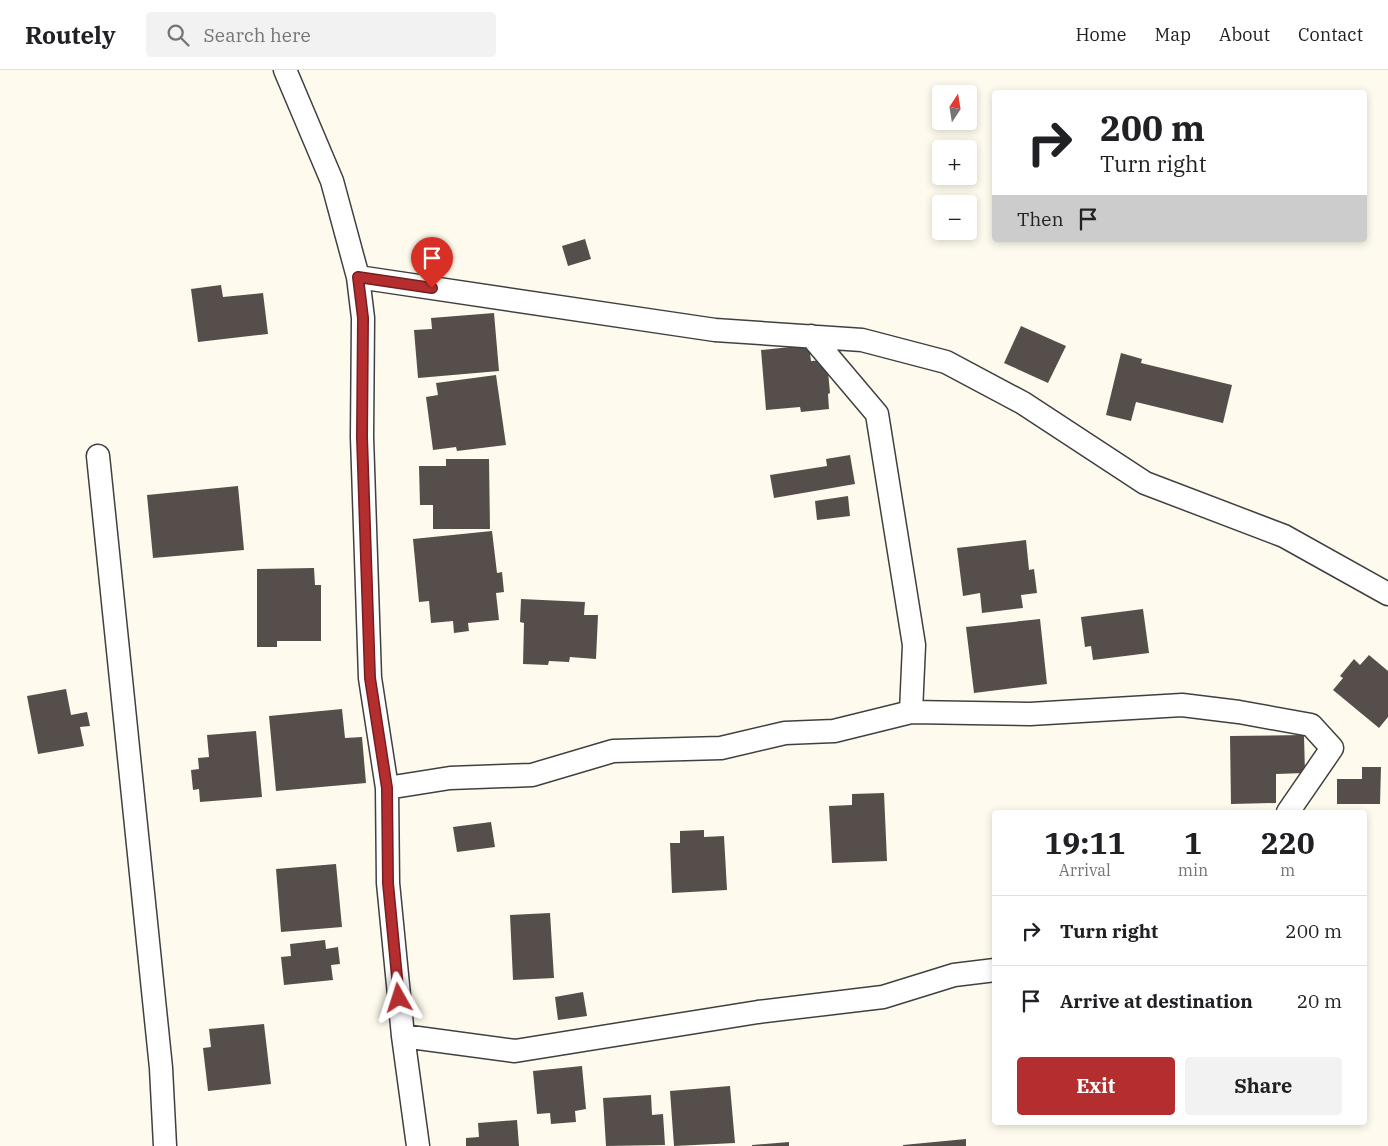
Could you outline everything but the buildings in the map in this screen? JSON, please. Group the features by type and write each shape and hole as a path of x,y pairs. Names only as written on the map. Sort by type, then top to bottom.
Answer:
{"street":[{"path":"285,70 332,181 358,277 363,318 362,437 370,678 387,788 388,883 403,1036 418,1146"},
{"path":"358,277 715,330 862,340 946,362 1023,403 1145,483 1284,536 1388,594"},
{"path":"811,336 877,414 914,645 911,712"},
{"path":"98,456 160,1058 165,1146"},
{"path":"387,788 450,778 532,775 613,751 721,748 785,733 834,732 911,712 1030,714 1182,705 1239,712 1311,725 1332,748 1289,810"},
{"path":"403,1036 515,1050 758,1012 883,997 954,975 992,970"}],"route":[{"path":"399,998 388,883 387,788 370,678 362,437 363,318 358,277 432,288"}]}
